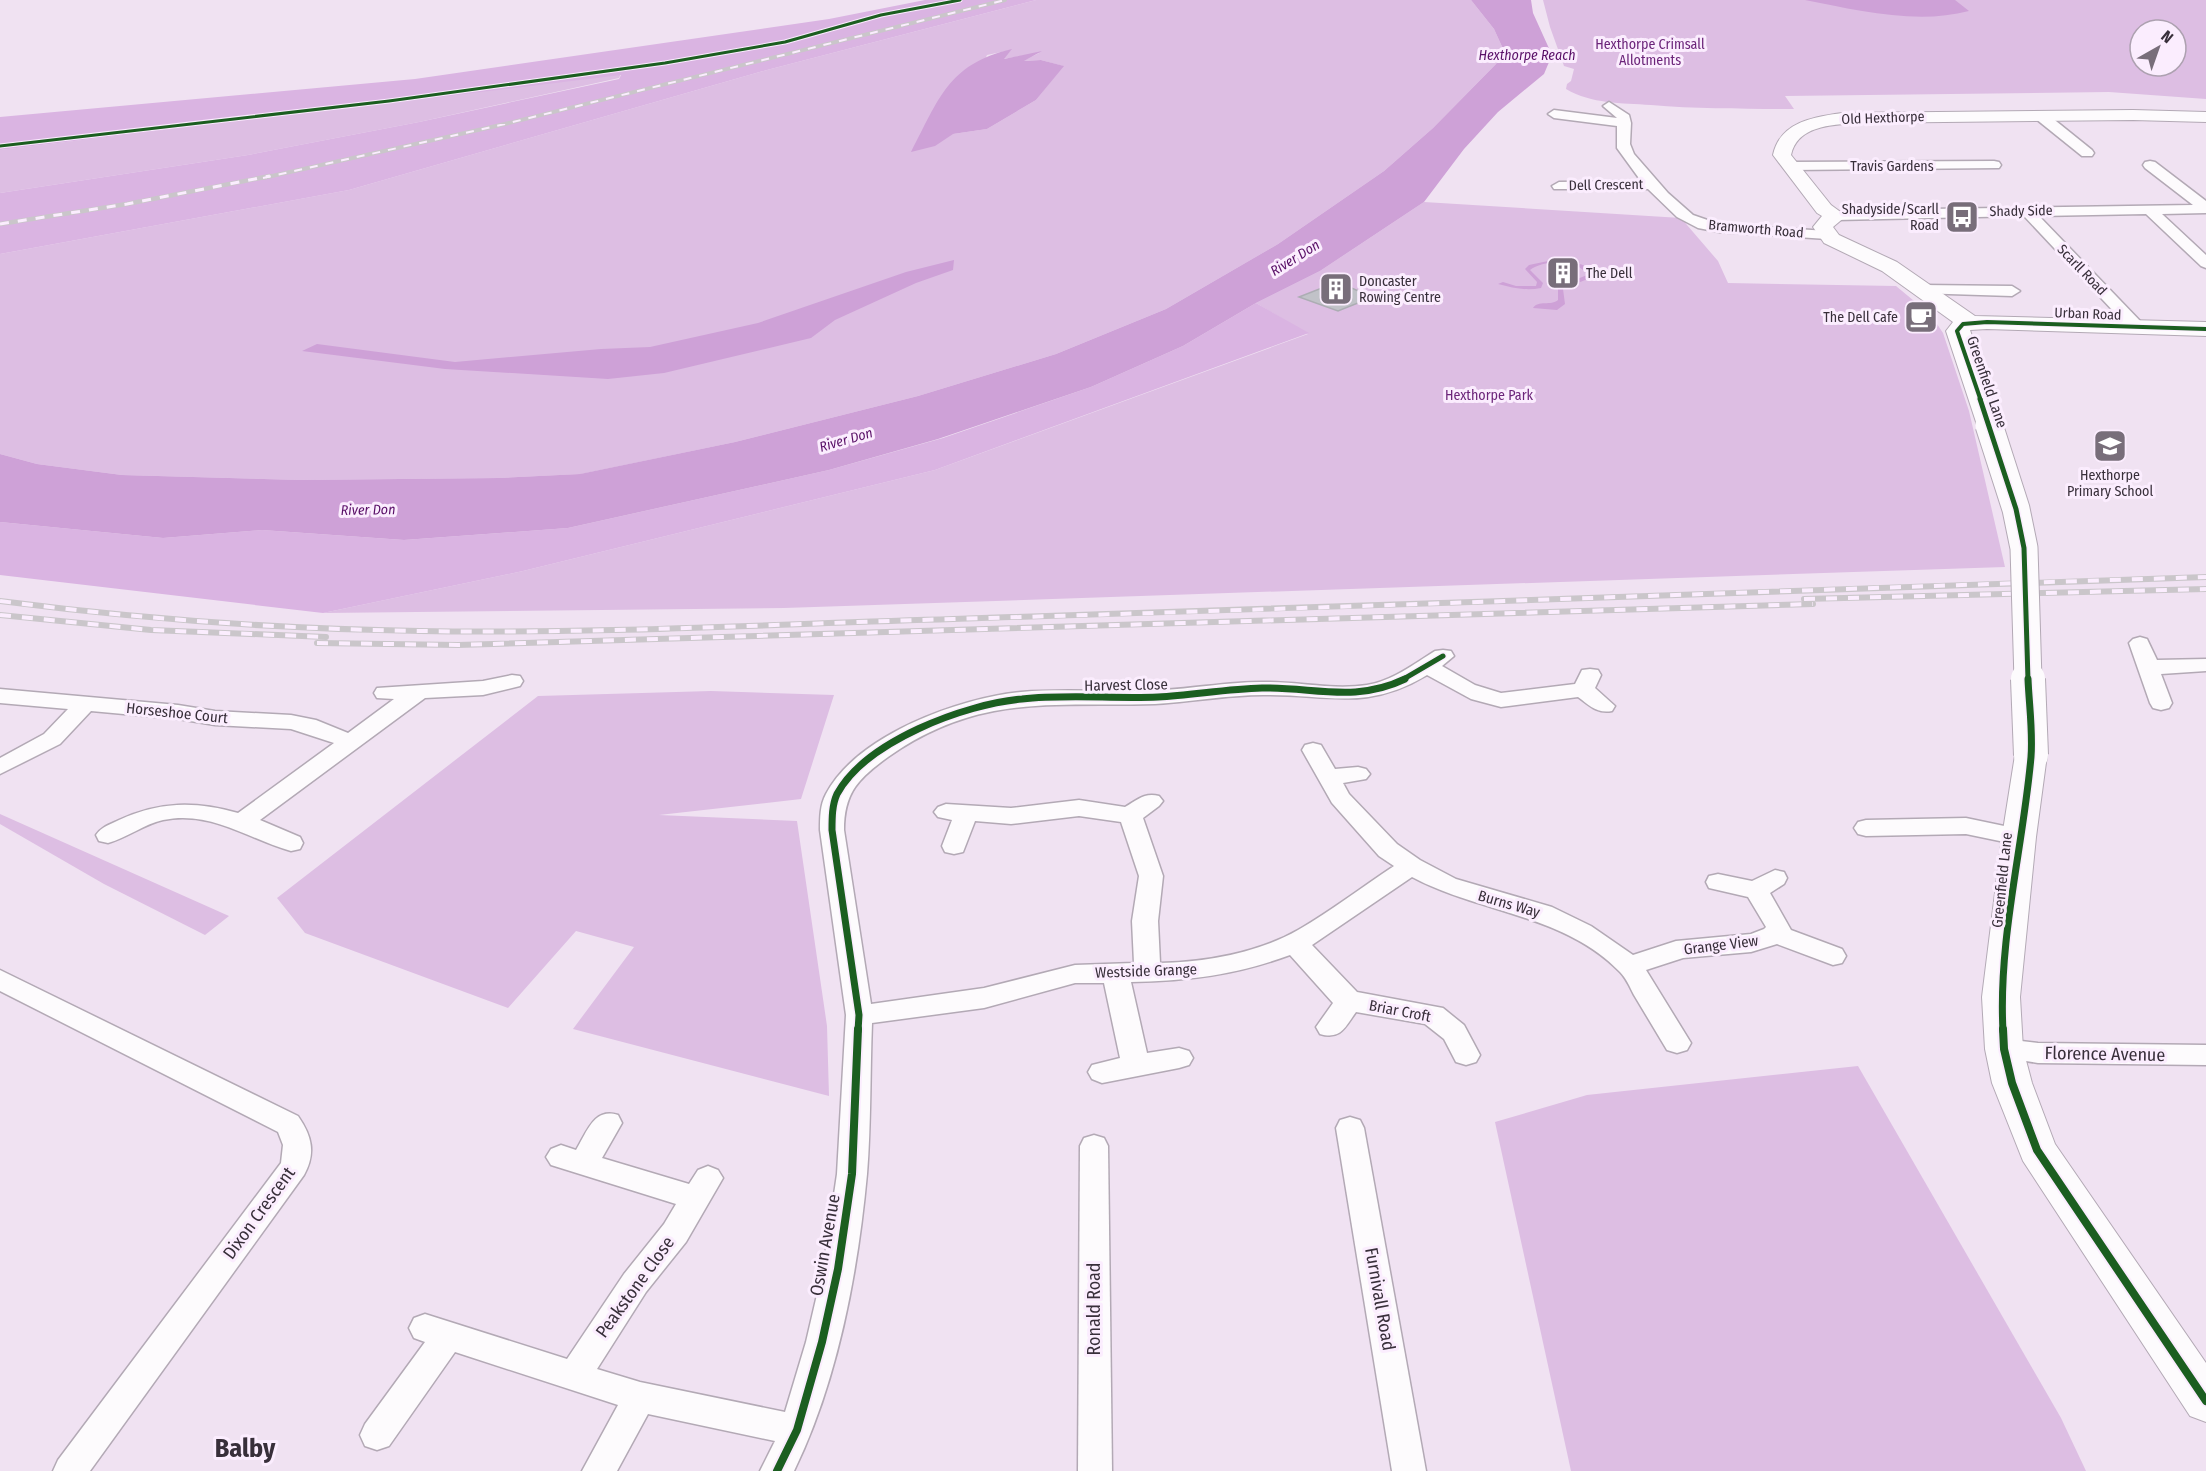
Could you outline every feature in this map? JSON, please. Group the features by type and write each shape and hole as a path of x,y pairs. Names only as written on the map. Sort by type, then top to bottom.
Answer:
{"street":[{"path":"1609,106 1620,111 1625,123"},
{"path":"1543,125 1556,111 1625,123"},
{"path":"2041,116 2087,153"},
{"name":"Old Hexthorpe","path":"1970,322 1879,260 1840,244 1824,209 1782,155 1783,142 1788,136 1810,125 1830,120 1866,117 2206,117"},
{"name":"Bramworth Road","path":"1625,123 1624,148 1652,185 1686,218 1705,225 1831,226"},
{"name":"Travis Gardens","path":"1790,166 1994,165"},
{"path":"2150,165 2206,209"},
{"name":"Dell Crescent","path":"1559,186 1652,185"},
{"name":"Shady Side","path":"1831,226 1858,214 2206,209"},
{"path":"2150,210 2206,263"},
{"name":"Scarll Road","path":"2027,211 2138,328"},
{"path":"1922,290 1978,285 2012,291"},
{"name":"Urban Road","path":"1970,322 2206,329"},
{"name":"Greenfield Lane","path":"1970,322 1963,324 1957,331 2016,509 2024,548 2031,755 2019,837 2001,997 2004,1049 2012,1083 2037,1150 2206,1401"},
{"path":"2140,643 2161,703"},
{"name":"Harvest Close","path":"859,1016 832,830 832,811 837,795 846,781 869,758 889,745 961,713 1000,702 1037,698 1180,696 1235,689 1366,692 1400,682 1435,661 1471,690 1501,701 1531,698 1586,682 1604,706"},
{"path":"2149,666 2170,669 2206,665"},
{"path":"385,693 483,688 512,681"},
{"path":"243,821 418,692"},
{"name":"Horseshoe Court","path":"0,696 178,712 215,718 291,722 308,725 351,742"},
{"path":"0,767 52,739 85,704"},
{"name":"Burns Way","path":"1313,750 1340,798 1372,835 1411,866 1447,885 1544,913 1600,943 1630,966 1677,1043"},
{"path":"1328,777 1358,774"},
{"path":"1128,816 1151,801"},
{"path":"954,846 956,813 1011,816 1079,808 1128,816 1135,824 1152,876 1145,921 1147,972"},
{"path":"108,835 163,812 193,812 243,821 291,843"},
{"path":"1866,828 1966,826 2019,837"},
{"name":"Westside Grange","path":"859,1016 984,998 1075,974 1183,972 1217,966 1268,952 1306,937 1411,866"},
{"name":"Grange View","path":"1630,966 1680,949 1702,945 1754,943 1777,934 1779,927 1765,884 1718,882"},
{"name":"Grange View","path":"1777,934 1833,956"},
{"name":"Briar Croft","path":"1294,942 1342,996 1350,1001 1433,1015 1454,1032 1466,1056"},
{"path":"1115,972 1136,1066"},
{"name":"Dixon Crescent","path":"0,980 288,1124 297,1135 300,1149 294,1167 70,1471"},
{"name":"Briar Croft","path":"1330,1027 1350,1001"},
{"name":"Oswin Avenue","path":"777,1471 797,1430 822,1342 838,1269 852,1174 859,1016"},
{"name":"Florence Avenue","path":"2004,1049 2038,1053 2206,1055"},
{"path":"1102,1072 1179,1058"},
{"name":"Peakstone Close","path":"574,1376 622,1302 675,1233 702,1188 571,1160 608,1123"},
{"name":"Furnivall Road","path":"1350,1128 1409,1471"},
{"name":"Ronald Road","path":"1094,1146 1095,1471"},
{"path":"377,1435 436,1331 640,1397 797,1430"},
{"path":"599,1471 640,1397"}],"green space":[{"path":"1036,0 1471,0 1494,29 1504,51 1496,64 1433,128 1384,171 1278,244 1166,309 1056,354 918,396 735,442 581,474 499,478 301,480 122,475 37,464 0,454 0,254 349,190 767,70","holes":["1011,50 1003,59 1039,53 1023,61 1041,60 1063,66 1036,100 987,129 953,134 987,55"]},
{"name":"Hexthorpe Crimsall Allotments","path":"1543,0 2206,0 2206,99 2109,92 1785,96 1794,109 1705,108 1607,102 1586,98 1566,89 1574,69 1564,66"},
{"path":"621,74 619,78 419,122 248,155 0,193 0,150"},
{"name":"Hexthorpe Park","path":"1424,202 1681,218 1718,261 1728,283 1896,286 1931,315 1943,333 1969,411 2005,567 784,608 323,613 523,571 935,470 1308,334 1256,303 1320,271"},
{"path":"711,691 834,695 801,799 659,815 797,821 827,1026 829,1096 573,1029 634,947 576,931 508,1008 305,933 277,898 538,696"},
{"path":"0,814 229,916 205,935 104,884 0,824"},
{"path":"1858,1066 2061,1418 2086,1471 1571,1471 1495,1122 1587,1095"}],"shaded area":[{"path":"925,0 1036,0 767,70 349,190 0,254 0,193 248,155 419,122 619,79 621,75 0,150 0,117 415,79 829,19"},
{"path":"1256,303 1309,333 935,470 523,571 323,613 0,575 0,522 163,538 262,530 404,540 568,528 829,470 943,438 1091,387 1183,346"}],"water":[{"path":"1471,0 1531,0 1533,13 1552,55 1544,74 1498,112 1464,149 1424,202 1320,271 1256,303 1183,346 1091,387 938,439 829,470 568,528 404,540 262,530 163,538 0,522 0,454 37,464 122,475 301,480 499,478 580,474 735,442 918,396 1056,354 1166,309 1278,244 1384,171 1433,128 1496,64 1504,51 1494,29"},
{"path":"1805,0 1955,0 1969,11 1929,17 1887,15"},
{"path":"1012,49 1004,59 1042,51 1024,61 1041,60 1064,66 1036,100 987,129 953,134 935,146 911,152 938,100 959,74 973,64"},
{"path":"954,260 953,270 916,283 835,320 811,338 664,373 608,379 445,369 302,351 317,344 455,362 650,347 758,323 906,272"},
{"path":"1548,261 1579,264 1590,268 1595,272 1595,276 1563,289 1565,304 1557,310 1533,308 1538,304 1558,300 1558,287 1587,275 1582,269 1568,263 1543,264 1530,270 1543,283 1541,288 1520,289 1498,284 1503,282 1516,286 1536,286 1537,282 1525,269 1529,265"}],"building":[{"name":"Doncaster Rowing Centre","path":"1337,282 1373,297 1338,311 1299,297"}],"railway":[{"path":"263,178 505,124 1005,0"},
{"path":"0,224 127,204 270,176"},
{"path":"0,601 158,618 262,625 487,632 686,628 2206,577"},
{"path":"1804,599 2206,589"},
{"path":"317,643 458,645 1813,604"},
{"path":"0,615 151,630 326,637"}],"cycle path":[{"path":"0,146 389,101 665,63 785,42 881,15 960,0"},
{"path":"2206,329 1987,322 1963,324 1957,331 2003,466 2016,509 2024,548 2031,755 2019,837 2001,997 2004,1049 2012,1083 2037,1150 2206,1401"},
{"path":"777,1471 797,1430 822,1342 838,1269 852,1174 859,1015 832,830 835,799 848,779 865,763 910,734 960,712 983,705 1022,699 1157,697 1252,688 1340,693 1365,692 1396,683 1443,656"}],"place":[{"name":"Shadyside/Scarll Road","path":"1962,217"},
{"name":"The Dell","path":"1563,273"},
{"name":"Doncaster Rowing Centre","path":"1336,289"},
{"name":"The Dell Cafe","path":"1921,317"},
{"name":"Hexthorpe Primary School","path":"2110,446"}],"district":[{"name":"Balby","path":"245,1448"}],"water label":[{"name":"Hexthorpe Reach","path":"1527,55"},
{"name":"River Don","path":"1295,258"},
{"name":"River Don","path":"846,440"},
{"name":"River Don","path":"368,510"}]}
